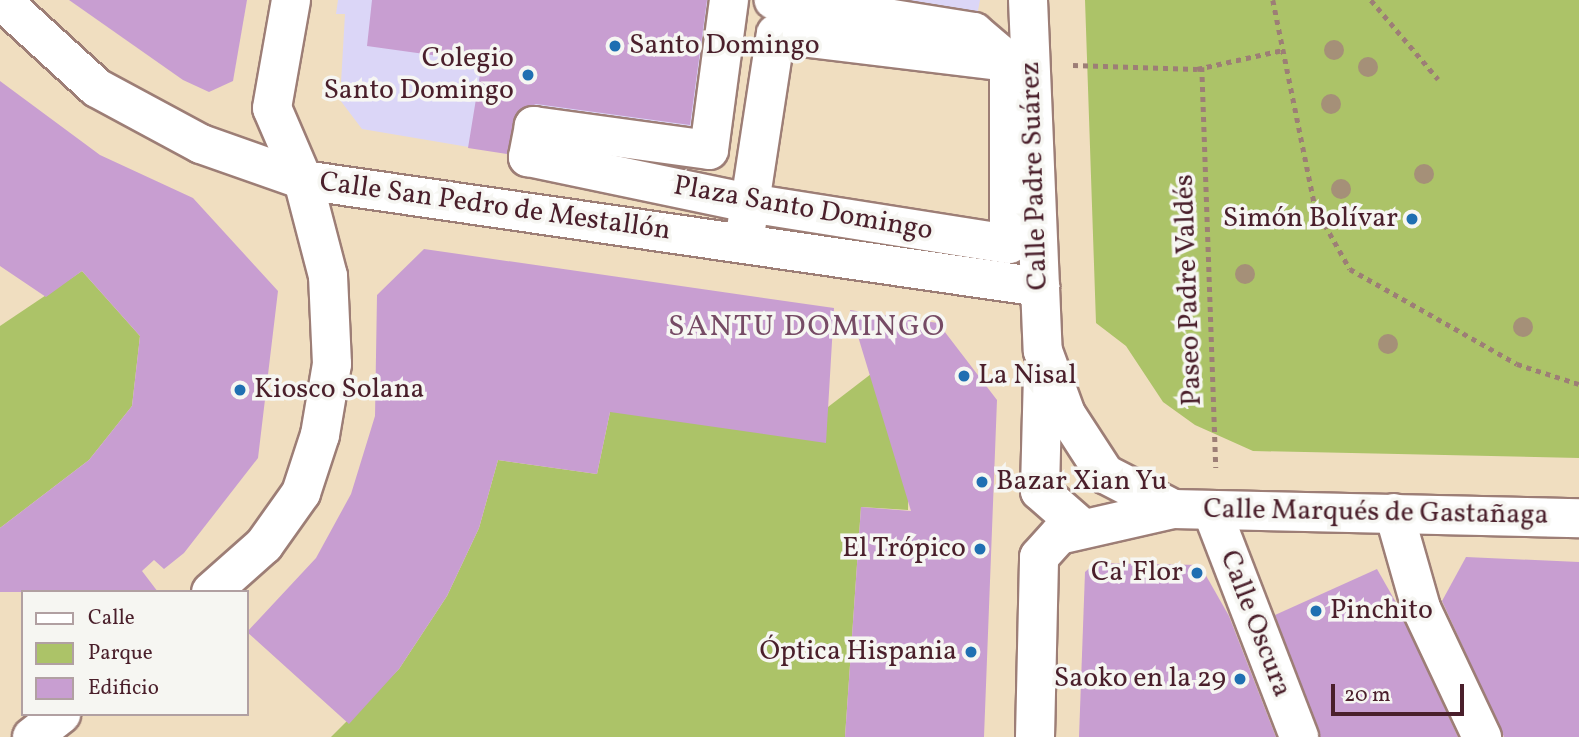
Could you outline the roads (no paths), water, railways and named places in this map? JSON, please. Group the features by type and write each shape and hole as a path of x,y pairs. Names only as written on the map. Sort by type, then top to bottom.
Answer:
{"street":[{"path":"213,590 264,545 301,493 320,435 332,365 328,276 303,180 272,108 291,0"},
{"name":"Plaza Santo Domingo","path":"729,0 709,150 534,126 528,157 749,203 1009,244 1020,63"},
{"path":"774,0 974,32 1020,63"},
{"name":"Calle Padre Suárez","path":"1028,0 1020,63 1040,287 1043,351 1040,491 1082,527"},
{"name":"Calle San Pedro de Mestallón","path":"1,2 97,88 201,144 303,180 1040,287"},
{"path":"745,244 776,34 1020,63"},
{"name":"Calle Padre Suárez","path":"1043,351 1066,414 1105,474 1173,509"},
{"path":"1034,737 1039,557 1059,535 1082,527 1173,509"},
{"name":"Calle Marqués de Gastañaga","path":"1173,509 1579,518"},
{"name":"Calle Oscura","path":"1215,511 1299,737"},
{"path":"1394,513 1421,608 1482,737"},
{"path":"32,737 58,716"}],"place":[{"name":"Santo Domingo","path":"615,46"},
{"name":"Colegio Santo Domingo","path":"528,75"},
{"name":"Simón Bolívar","path":"1412,219"},
{"name":"La Nisal","path":"964,376"},
{"name":"Kiosco Solana","path":"240,390"},
{"name":"Bazar Xian Yu","path":"982,482"},
{"name":"El Trópico","path":"980,549"},
{"name":"Ca' Flor","path":"1197,573"},
{"name":"Pinchito","path":"1316,611"},
{"name":"Óptica Hispania","path":"971,652"},
{"name":"Saoko en la 29","path":"1240,679"}],"district":[{"name":"SANTU DOMINGO","path":"807,327"}]}
